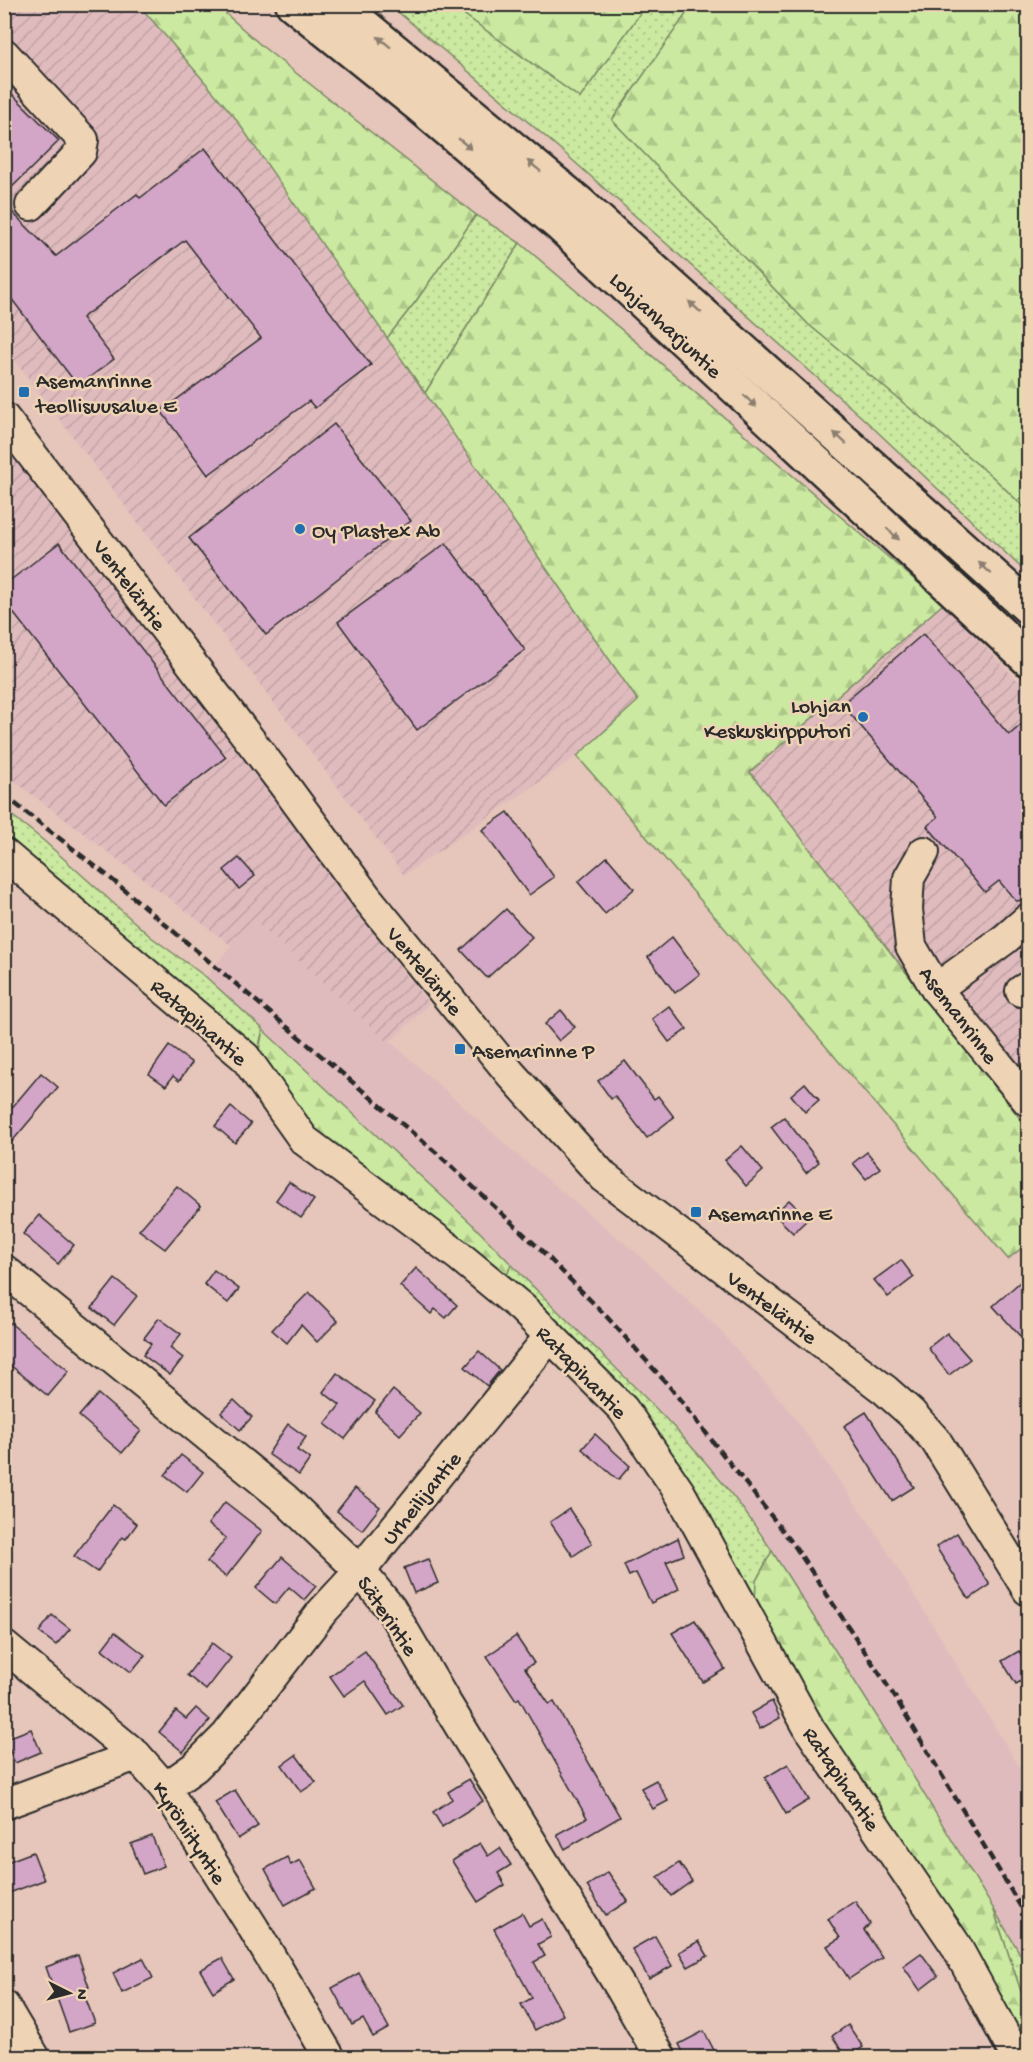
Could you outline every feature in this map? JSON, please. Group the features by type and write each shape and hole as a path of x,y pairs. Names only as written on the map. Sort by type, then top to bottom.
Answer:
{"highway":[{"name":"Lohjanharjuntie","path":"293,4 420,106 560,225 1029,659"},
{"name":"Lohjanharjuntie","path":"338,4 579,203 1029,607"}],"street":[{"path":"4,54 83,140 81,152 31,205"},
{"name":"Venteläntie","path":"4,418 282,782 367,898 510,1073 604,1177 885,1390 911,1413 936,1441 1029,1590"},
{"name":"Asemanrinne","path":"924,852 909,878 907,909 911,946 936,989 1029,1101"},
{"name":"Ratapihantie","path":"4,854 245,1057 304,1140 459,1256 522,1308 623,1409 680,1493 810,1730 955,1944 1017,2058"},
{"path":"936,989 1029,919"},
{"name":"Säterintie","path":"4,1270 285,1499 360,1571 391,1610 661,2058"},
{"name":"Urheilijantie","path":"165,1788 195,1767 227,1734 322,1612 360,1571 550,1336"},
{"name":"Kyröniityntie","path":"4,1646 136,1755 165,1788 254,1929 330,2058"},
{"path":"4,1804 136,1755"},
{"path":"4,2006 35,2058"}],"shaded area":[{"path":"5,5 139,5 233,115 638,701 577,756 404,875 5,347"},
{"path":"4,439 278,793 358,913 429,1004 389,1043 253,920 232,946 5,774"},
{"path":"943,604 1028,691 1028,1113 954,1036 750,772"},
{"path":"253,919 514,1152 634,1251 718,1328 789,1410 875,1531 1028,1781 1028,1967 878,1718 756,1524 695,1449 637,1387 541,1295 472,1224 206,977"}],"green space":[{"path":"693,4 1028,5 1028,511 993,477 808,324 612,120"},
{"path":"139,5 216,5 263,47 476,215 416,301 387,338 233,115"},
{"path":"390,5 451,5 580,98 646,5 693,5 612,120 808,324 993,477 1028,511 1028,574 866,421 560,149"},
{"path":"451,5 646,5 580,98"},
{"path":"476,215 520,243 425,393 387,338 416,301"},
{"path":"520,243 943,604 750,772 1028,1129 1028,1243 1008,1259 577,756 638,701 425,393"},
{"path":"4,809 44,841 151,937 206,977 263,1029 258,1050 105,925 5,839"},
{"path":"263,1030 472,1224 511,1264 505,1281 324,1143 259,1050"},
{"path":"511,1264 649,1401 714,1473 744,1511 772,1551 756,1581 755,1606 725,1557 505,1281"},
{"path":"772,1551 878,1718 993,1908 1028,2012 1028,2051 880,1807 795,1679 755,1606 756,1581"},
{"path":"993,1908 1028,1967 1028,2012"}],"building":[{"path":"4,86 59,141 4,195"},
{"path":"205,148 371,365 315,408 309,401 208,475 161,411 261,338 185,240 82,318 114,359 78,386 4,289 4,204 56,256 137,194 140,198"},
{"name":"Oy Plastex Ab","path":"334,424 411,521 266,635 189,538"},
{"path":"59,543 226,757 164,805 4,601 4,585"},
{"path":"446,543 525,650 417,730 338,622"},
{"path":"923,634 1009,735 1029,718 1029,899 1016,901 999,881 985,892 927,826 938,817 842,704"},
{"path":"508,812 554,877 529,895 482,830"},
{"path":"607,857 634,889 605,914 578,882"},
{"path":"239,858 255,876 239,889 224,870"},
{"path":"506,909 532,937 487,978 461,950"},
{"path":"672,937 700,974 675,993 648,957"},
{"path":"669,1006 687,1029 669,1042 652,1019"},
{"path":"561,1010 575,1027 559,1041 545,1024"},
{"path":"169,1046 192,1063 179,1081 173,1076 166,1086 149,1074"},
{"path":"625,1061 654,1099 658,1096 674,1117 647,1138 615,1096 611,1099 598,1081"},
{"path":"41,1073 58,1087 4,1151 4,1117"},
{"path":"805,1083 819,1100 805,1112 791,1095"},
{"path":"231,1107 251,1124 235,1143 215,1126"},
{"path":"784,1117 819,1162 806,1173 771,1127"},
{"path":"742,1146 763,1171 746,1186 725,1160"},
{"path":"867,1152 880,1168 866,1179 853,1163"},
{"path":"289,1182 314,1200 301,1218 276,1200"},
{"path":"177,1186 201,1206 165,1249 139,1230"},
{"path":"789,1200 808,1219 793,1233 774,1214"},
{"path":"39,1215 74,1245 58,1264 23,1234"},
{"path":"901,1260 914,1277 888,1297 874,1280"},
{"path":"416,1268 457,1305 446,1318 435,1309 431,1314 400,1286"},
{"path":"214,1270 239,1289 228,1303 204,1284"},
{"path":"115,1279 137,1296 114,1325 92,1308"},
{"path":"1020,1282 1029,1291 1029,1346 993,1306"},
{"path":"309,1292 338,1321 317,1342 301,1325 287,1343 272,1330"},
{"path":"4,1318 69,1371 48,1396 4,1360"},
{"path":"159,1318 181,1334 170,1348 183,1358 170,1375 143,1355 151,1344 144,1338"},
{"path":"947,1333 970,1359 949,1375 928,1348"},
{"path":"479,1351 500,1370 487,1386 465,1367"},
{"path":"337,1373 375,1401 345,1439 325,1424 340,1405 323,1392"},
{"path":"393,1390 420,1413 400,1435 375,1412"},
{"path":"98,1394 141,1431 122,1453 79,1416"},
{"path":"234,1400 252,1417 240,1430 221,1413"},
{"path":"866,1412 914,1487 892,1501 844,1426"},
{"path":"288,1424 306,1437 297,1450 310,1459 299,1475 268,1454"},
{"path":"595,1434 630,1466 618,1480 582,1449"},
{"path":"181,1455 203,1472 187,1492 165,1475"},
{"path":"355,1488 380,1507 362,1530 337,1511"},
{"path":"225,1502 262,1531 226,1577 207,1562 226,1538 208,1524"},
{"path":"113,1505 137,1524 126,1539 122,1537 97,1572 74,1556"},
{"path":"569,1509 592,1543 573,1556 550,1522"},
{"path":"957,1533 990,1585 969,1599 936,1547"},
{"path":"678,1538 684,1555 666,1562 679,1589 651,1603 636,1573 629,1576 624,1565"},
{"path":"282,1557 316,1586 304,1600 289,1587 275,1604 256,1588"},
{"path":"428,1559 438,1583 414,1593 404,1568"},
{"path":"52,1615 70,1629 56,1645 39,1632"},
{"path":"695,1620 725,1669 703,1682 672,1633"},
{"path":"115,1632 145,1655 131,1672 102,1649"},
{"path":"516,1636 534,1663 525,1668 549,1704 554,1702 620,1817 565,1849 557,1834 587,1818 519,1698 516,1700 487,1656"},
{"path":"212,1643 231,1658 206,1690 187,1675"},
{"path":"365,1651 403,1705 388,1715 365,1681 344,1696 330,1676"},
{"path":"1019,1651 1029,1666 1029,1677 1016,1684 1002,1661"},
{"path":"772,1701 780,1718 760,1729 751,1713"},
{"path":"196,1708 210,1720 183,1752 159,1732 176,1711 186,1719"},
{"path":"31,1729 41,1752 15,1763 5,1739"},
{"path":"296,1755 316,1782 301,1792 282,1765"},
{"path":"788,1764 809,1800 786,1814 765,1778"},
{"path":"469,1779 483,1801 442,1827 433,1812 452,1799 448,1792"},
{"path":"656,1780 668,1801 653,1809 641,1788"},
{"path":"235,1790 258,1826 238,1839 215,1802"},
{"path":"152,1836 164,1866 143,1874 131,1844"},
{"path":"480,1843 488,1856 500,1848 511,1865 498,1873 505,1885 478,1902 452,1861"},
{"path":"33,1852 44,1880 4,1895 4,1863"},
{"path":"287,1857 291,1865 300,1860 316,1888 285,1905 265,1869"},
{"path":"679,1863 692,1881 671,1896 658,1877"},
{"path":"608,1872 628,1901 606,1915 587,1886"},
{"path":"855,1901 870,1924 864,1930 882,1957 849,1979 827,1946 840,1938 828,1919"},
{"path":"522,1913 529,1926 542,1919 551,1937 538,1944 545,1956 534,1962 563,2015 535,2030 521,2004 532,1998 494,1929"},
{"path":"655,1936 672,1966 649,1979 632,1949"},
{"path":"699,1941 708,1956 688,1967 679,1952"},
{"path":"921,1953 938,1976 920,1990 903,1966"},
{"path":"78,1955 89,1987 82,1989 95,2023 69,2032 46,1967"},
{"path":"143,1958 153,1978 122,1993 113,1973"},
{"path":"222,1958 234,1979 213,1992 200,1970"},
{"path":"359,1973 389,2028 373,2037 363,2019 352,2025 332,1988"},
{"path":"848,2025 863,2047 847,2058 832,2036"},
{"path":"704,2031 718,2058 686,2058 679,2044"}],"railway":[{"path":"4,795 109,877 439,1155 541,1250 607,1317 670,1387 794,1545 895,1697 1028,1919"}],"place":[{"name":"Asemanrinne teollisuusalue E","path":"24,392"},
{"name":"Oy Plastex Ab","path":"300,529"},
{"name":"Lohjan Keskuskirpputori","path":"863,717"},
{"name":"Asemarinne P","path":"460,1049"},
{"name":"Asemarinne E","path":"696,1212"}]}
